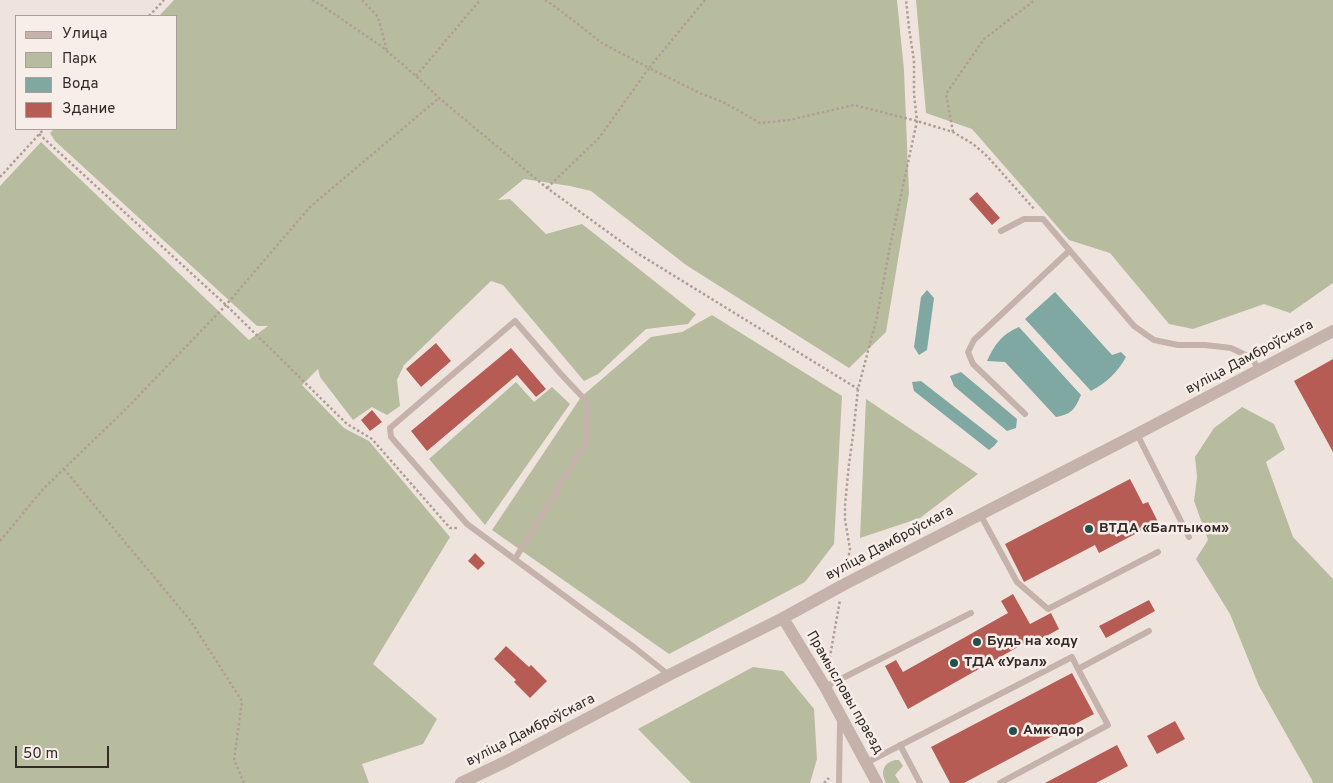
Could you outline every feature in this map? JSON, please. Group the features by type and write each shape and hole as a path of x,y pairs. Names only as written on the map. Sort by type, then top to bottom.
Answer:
{"street":[{"name":"вуліца Дамброўскага","path":"461,783 783,618 1333,331"},
{"name":"Прамысловы праезд","path":"783,618 825,687 877,783"}],"lane":[{"path":"1001,231 1024,219 1043,219 1134,326 1154,340 1178,345 1205,345 1231,348 1252,358 1259,370"},
{"path":"1025,414 974,364 968,352 974,340 1069,250"},
{"path":"515,559 586,442 588,403 515,321 390,428 391,437 468,524 515,559 635,648 669,676"},
{"path":"1137,434 1189,537"},
{"path":"980,514 1017,582 1048,609 1158,552"},
{"path":"825,687 971,613"},
{"path":"1078,669 1148,632"},
{"path":"866,763 1072,657 1108,725 1000,783"},
{"path":"839,783 840,715"},
{"path":"900,746 920,783"}],"path":[{"path":"150,15 164,0"},
{"path":"312,0 388,53 547,188 637,253 858,389"},
{"path":"362,0 378,17 388,53"},
{"path":"416,76 480,0"},
{"path":"545,0 602,43 702,94 725,103 760,123 789,120 854,105 953,132 973,144 987,156 1043,219"},
{"path":"547,188 599,138 649,68 705,0"},
{"path":"825,687 850,549 845,520 845,505 858,389 877,317 917,121 914,94 914,61 906,0"},
{"path":"953,132 946,94 984,39 1035,0"},
{"path":"0,541 44,488 125,410 226,305 310,207 439,98"},
{"path":"0,177 43,130"},
{"path":"39,134 226,305 347,424 372,438 450,528 458,528 468,524"},
{"path":"64,469 190,620 242,701 234,760 244,783"}],"green space":[{"path":"174,0 897,0 904,70 909,193 886,332 849,368 686,265 591,191 524,179 498,200 510,199 546,234 582,224 696,314 688,324 646,329 598,374 584,381 503,285 491,281 404,365 397,380 400,406 387,415 372,407 353,420 320,377 318,369 302,385 344,428 369,441 450,537 373,664 437,719 423,744 362,764 369,783 0,783 0,186 41,142 249,340 268,326 257,326 55,141 50,133 53,130 178,130 178,15 160,15"},
{"path":"916,0 1333,0 1333,283 1290,313 1264,304 1193,329 1169,324 1110,253 1069,240 972,129 926,113"},
{"path":"712,315 842,396 834,544 805,582 669,654 492,530 581,397 651,337 682,332"},
{"path":"516,382 534,402 552,387 570,404 485,525 429,459"},
{"path":"866,399 978,474 920,518 860,538"},
{"path":"1242,407 1274,424 1285,449 1266,462 1293,537 1333,579 1333,783 1313,783 1259,686 1230,614 1196,559 1208,540 1194,501 1197,477 1195,457 1214,428"},
{"path":"753,667 783,671 814,709 817,759 810,783 691,783 638,729"},
{"path":"899,760 903,766 895,775 900,783 886,783 883,775 884,768 888,763"}],"water":[{"path":"927,290 934,298 927,350 919,355 914,347 921,297"},
{"path":"1055,292 1112,355 1121,352 1126,357 1111,377 1091,391 1025,319"},
{"path":"1019,327 1081,395 1075,407 1066,414 1056,417 1005,362 987,361 999,341"},
{"path":"961,372 1017,419 1016,428 1007,431 954,386 950,376"},
{"path":"921,381 998,441 994,446 989,450 914,391 912,382"}],"building":[{"path":"977,192 1000,218 992,225 969,199"},
{"path":"436,343 451,361 421,387 406,369"},
{"path":"511,348 546,389 536,397 517,375 427,451 411,431"},
{"path":"1333,359 1333,452 1294,381"},
{"path":"372,410 382,422 370,431 361,420"},
{"path":"1130,479 1143,504 1148,502 1158,522 1099,553 1095,545 1024,582 1005,544"},
{"path":"475,553 485,563 478,570 468,561"},
{"name":"ТДА «Урал»","path":"1013,594 1030,624 1051,613 1059,629 1027,647 1025,643 908,709 885,666 896,660 903,672 1008,613 1001,601"},
{"path":"1149,600 1155,611 1106,638 1099,626"},
{"path":"506,646 529,667 531,665 547,681 530,698 514,682 516,680 494,659"},
{"name":"Амкодор","path":"1072,673 1094,714 964,783 950,783 931,747"},
{"path":"1175,721 1185,739 1157,754 1147,736"},
{"path":"1117,745 1128,766 1096,783 1045,783"}],"place":[{"name":"ВТДА «Балтыком»","path":"1089,529"},
{"name":"Будь на ходу","path":"977,642"},
{"name":"ТДА «Урал»","path":"954,663"},
{"name":"Амкодор","path":"1013,731"}]}
